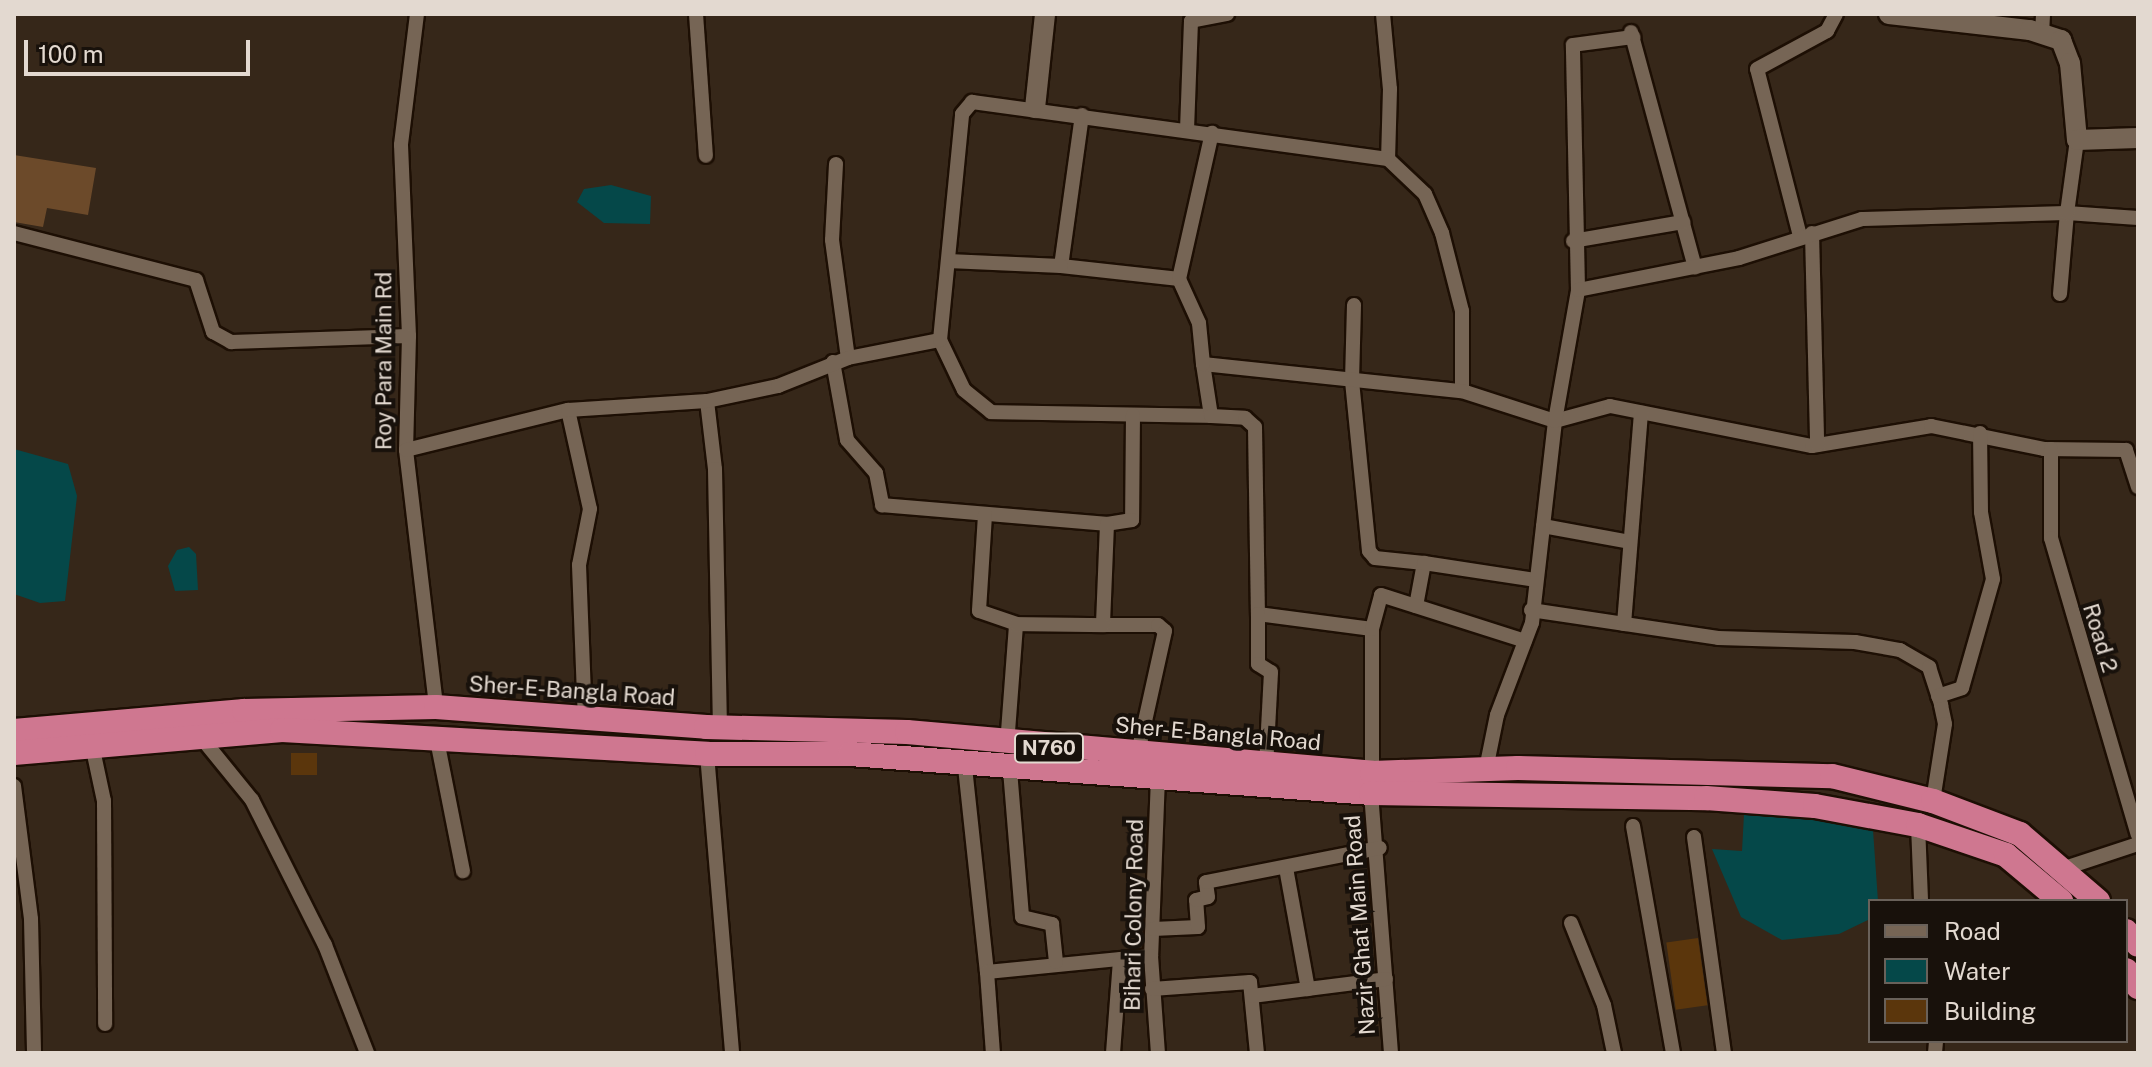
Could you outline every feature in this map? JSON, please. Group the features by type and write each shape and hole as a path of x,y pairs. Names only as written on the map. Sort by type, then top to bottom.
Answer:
{"highway":[{"name":"Sher-E-Bangla Road","path":"14,753 92,745 135,731 436,707 731,727 907,732 1007,745 1138,753 1266,766 1372,783 1519,797 1706,798 1815,806 1918,825 2006,855 2059,899"},
{"path":"731,727 744,754"},
{"name":"Sher-E-Bangla Road","path":"14,731 135,731 200,736 282,730 436,735 707,754 850,754 1010,770 1372,783 1518,768 1832,776 1933,801 2020,834 2065,868 2096,899"},
{"path":"1518,768 1519,797"},
{"path":"1706,798 1707,773"}],"street":[{"name":"Roy Para Main Rd","path":"417,14 401,145 409,336 406,450 436,707"},
{"path":"696,14 706,156"},
{"path":"1035,108 1045,14"},
{"path":"1187,130 1191,21 1227,14"},
{"path":"1383,14 1390,89 1388,159"},
{"path":"1817,445 1806,235 1757,69 1827,31 1836,14"},
{"path":"1889,14 2042,24 2061,40 2070,63 2077,140 2060,294"},
{"path":"1486,769 1497,715 1525,641 1531,610 1555,421 1578,290 1573,241 1573,45 1632,34 1695,267"},
{"path":"1266,766 1271,672 1258,664 1255,427 1245,418 1211,416 991,412 964,390 940,340 964,106 1035,108 1388,159 1425,194 1442,233 1462,311 1462,391"},
{"path":"1061,266 1082,115"},
{"path":"1211,416 1199,323 1179,279 1212,133"},
{"path":"2077,140 2138,138"},
{"path":"836,164 832,240 847,440 876,473 880,504 1107,524 1132,520 1133,415"},
{"path":"1578,290 1695,267 1862,219 2067,213 2138,218"},
{"path":"1573,241 1683,222"},
{"path":"14,233 196,280 213,332 231,342 409,336"},
{"path":"948,261 1061,266 1179,279"},
{"path":"1354,305 1352,381 1369,551 1375,558 1535,580"},
{"path":"406,450 568,410 707,401 778,386 841,360 940,340"},
{"path":"1203,364 1462,391 1555,421 1610,406 1817,445 1931,426 2051,449 2126,450 2138,487"},
{"path":"707,401 715,469 731,727"},
{"path":"568,410 590,509 579,565 585,719"},
{"path":"1624,624 1641,413"},
{"path":"1938,696 1962,688 1993,579 1981,512 1980,433"},
{"name":"Road 2","path":"2051,449 2051,538 2138,835"},
{"path":"985,515 979,611 1016,624 1158,625 1165,631 1138,753"},
{"path":"1103,625 1107,524"},
{"path":"1543,526 1630,542"},
{"path":"1416,606 1424,563"},
{"path":"1258,614 1372,629 1381,595 1525,641"},
{"path":"1531,610 1718,638 1855,642 1900,650 1929,667 1945,724 1933,801"},
{"path":"1007,745 1016,624"},
{"name":"Nazir Ghat Main Road","path":"1372,629 1372,783 1380,848 1391,1053"},
{"path":"436,735 463,871"},
{"path":"200,736 252,800 325,945 367,1053"},
{"path":"92,745 104,801 105,1024"},
{"path":"707,754 732,1053"},
{"path":"965,767 993,1053"},
{"path":"1010,770 1022,917 1052,924 1056,962"},
{"name":"Bihari Colony Road","path":"1158,777 1151,956 1158,1053"},
{"path":"14,786 25,842 34,1053"},
{"path":"1918,825 1921,899"},
{"path":"1633,826 1673,1053"},
{"path":"1694,837 1724,1053"},
{"path":"2065,868 2138,844"},
{"path":"1153,929 1198,927 1196,900 1208,897 1206,882 1380,848"},
{"path":"1286,868 1308,989"},
{"path":"1571,923 1604,1005 1614,1053"},
{"path":"987,972 1056,962 1151,956"},
{"path":"1113,1053 1120,959"},
{"path":"1252,996 1386,979"},
{"path":"1152,989 1250,982 1257,1053"}],"shaded area":[{"path":"14,155 96,168 88,215 47,208 43,227 14,222"}],"water":[{"path":"611,185 651,196 650,224 604,223 577,202 584,189"},
{"path":"14,449 68,464 77,496 65,601 40,603 14,594"},
{"path":"189,547 196,554 198,590 175,591 168,566 177,550"},
{"path":"1796,813 1873,830 1878,899 1868,899 1868,920 1839,934 1782,940 1741,917 1712,849 1742,851 1744,814"}],"building":[{"path":"291,753 317,753 317,775 291,775"},
{"path":"1698,938 1707,1005 1676,1010 1666,942"}]}
